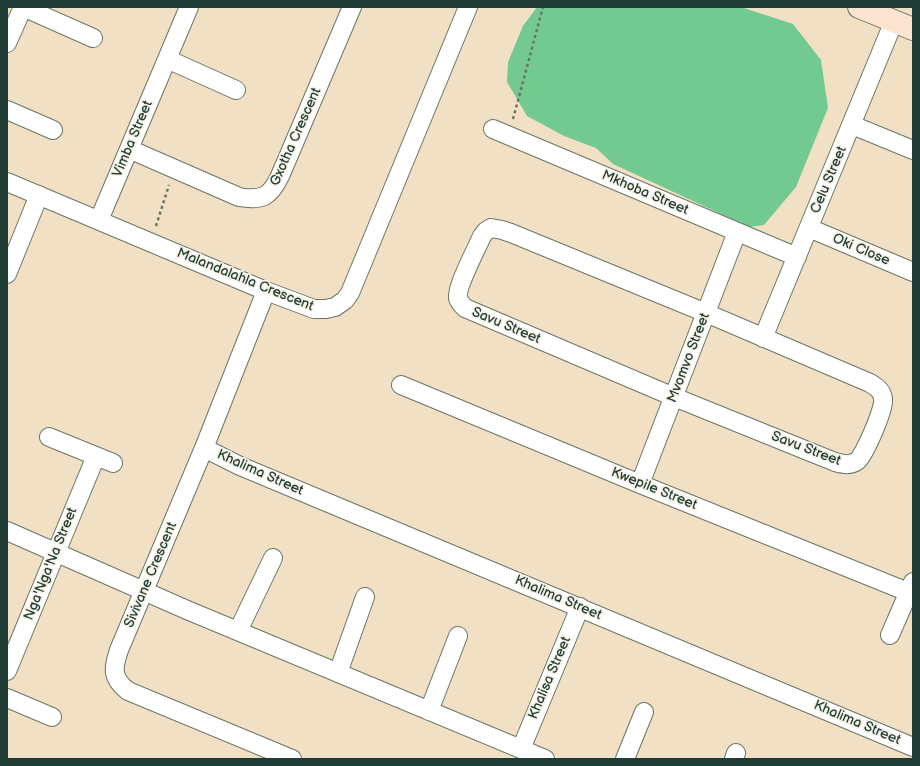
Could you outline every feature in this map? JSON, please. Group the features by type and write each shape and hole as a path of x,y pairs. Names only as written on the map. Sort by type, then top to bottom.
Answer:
{"street":[{"path":"7,43 23,7 93,38"},
{"name":"Vimba Street","path":"99,220 189,7"},
{"name":"Gxotha Crescent","path":"129,149 239,196 252,199 267,196 272,191 280,176 352,7"},
{"name":"Malandalahla Crescent","path":"7,182 266,291 317,310 335,307 345,300 350,293 468,7"},
{"path":"859,7 903,25"},
{"name":"Celu Street","path":"763,338 852,124 903,25"},
{"path":"167,59 236,90"},
{"path":"7,110 53,130"},
{"path":"852,124 913,150"},
{"name":"Mkhoba Street","path":"501,132 797,257"},
{"path":"7,274 39,195"},
{"name":"Savu Street","path":"491,228 496,228 706,313 763,338 870,383 878,388 881,392 884,404 882,412 861,457 856,461 844,464 835,462 674,397 473,312 461,304 458,297 461,284 482,236 491,228"},
{"name":"Oki Close","path":"809,228 913,272"},
{"name":"Mvomvo Street","path":"640,484 738,232"},
{"name":"Sivivane Crescent","path":"266,291 204,448 115,661 115,675 118,682 128,691 292,759"},
{"name":"Kwepile Street","path":"401,385 640,484 911,589"},
{"path":"49,437 113,463"},
{"name":"Khalima Street","path":"204,448 240,466 913,747"},
{"name":"Nga'Nga'Na Street","path":"7,671 96,456"},
{"path":"7,531 238,631 545,759"},
{"path":"238,631 273,558"},
{"path":"890,634 911,589"},
{"path":"338,672 365,597"},
{"name":"Khalisa Street","path":"521,749 580,607"},
{"path":"429,711 458,636"},
{"path":"7,698 52,717"},
{"path":"625,759 644,712"}],"path":[{"path":"501,132 543,7"},
{"path":"150,242 175,169"}],"green space":[{"path":"537,7 741,7 793,24 821,60 828,108 796,187 764,225 749,227 613,164 596,148 564,136 527,116 507,82 508,62 523,26"}]}
